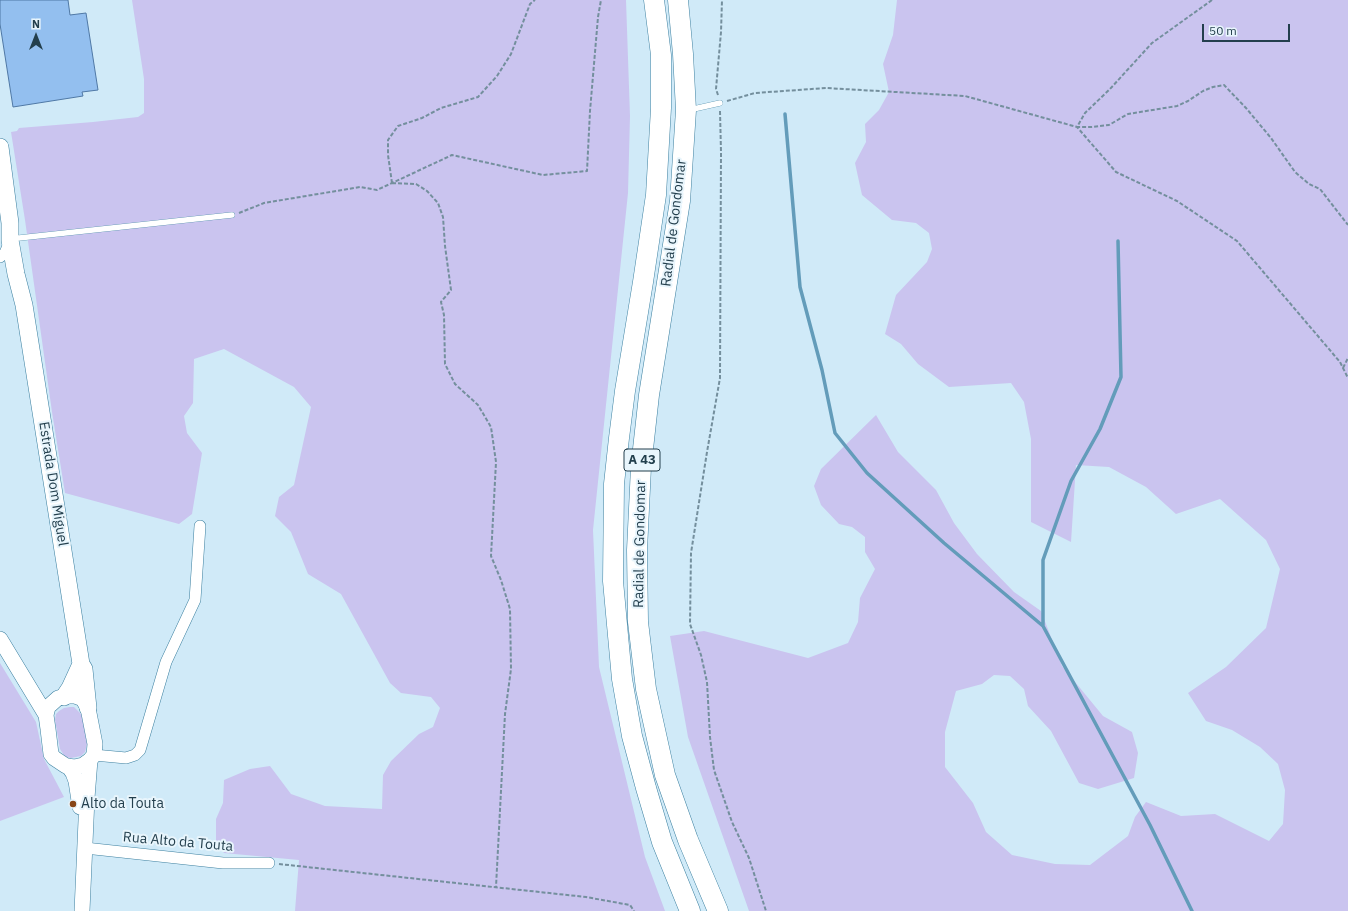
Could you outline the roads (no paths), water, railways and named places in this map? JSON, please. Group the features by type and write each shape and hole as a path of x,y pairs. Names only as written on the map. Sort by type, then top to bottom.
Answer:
{"highway":[{"name":"Radial de Gondomar","path":"654,0 661,55 662,108 656,195 619,438 614,484 613,581 622,679 632,736 662,842 690,911"},
{"name":"Radial de Gondomar","path":"678,0 686,110 680,201 649,395 641,467 637,550 638,622 646,689 665,775 688,840 718,911"}],"main road":[{"name":"Estrada Dom Miguel","path":"0,147 10,223 24,275 24,305"},
{"name":"Estrada Dom Miguel","path":"14,239 16,274 24,305 81,664 84,669 88,708"},
{"path":"0,639 41,704 46,715 52,754 58,762 75,767 83,764 92,757"},
{"path":"15,664 48,693 61,697 75,696 83,699 88,708 95,744 92,757 82,911"},
{"path":"46,715 48,708 70,688 81,664"},
{"path":"68,766 76,781 85,848"}],"street":[{"path":"0,257 5,253 14,239"},
{"path":"0,262 9,267 16,274"},
{"path":"92,757 126,758 136,755 142,746 166,662 196,600 200,526"},
{"name":"Rua Alto da Touta","path":"85,848 223,863 269,863"}],"lane":[{"path":"686,110 720,103"},
{"path":"14,239 232,215"}],"waterway":[{"path":"785,114 800,287 822,370 835,433 867,473 944,543 1043,626 1150,825 1192,911"},
{"path":"1043,626 1043,560 1071,481 1100,429 1121,377 1118,241"}],"place":[{"name":"Alto da Touta","path":"73,804"}]}
